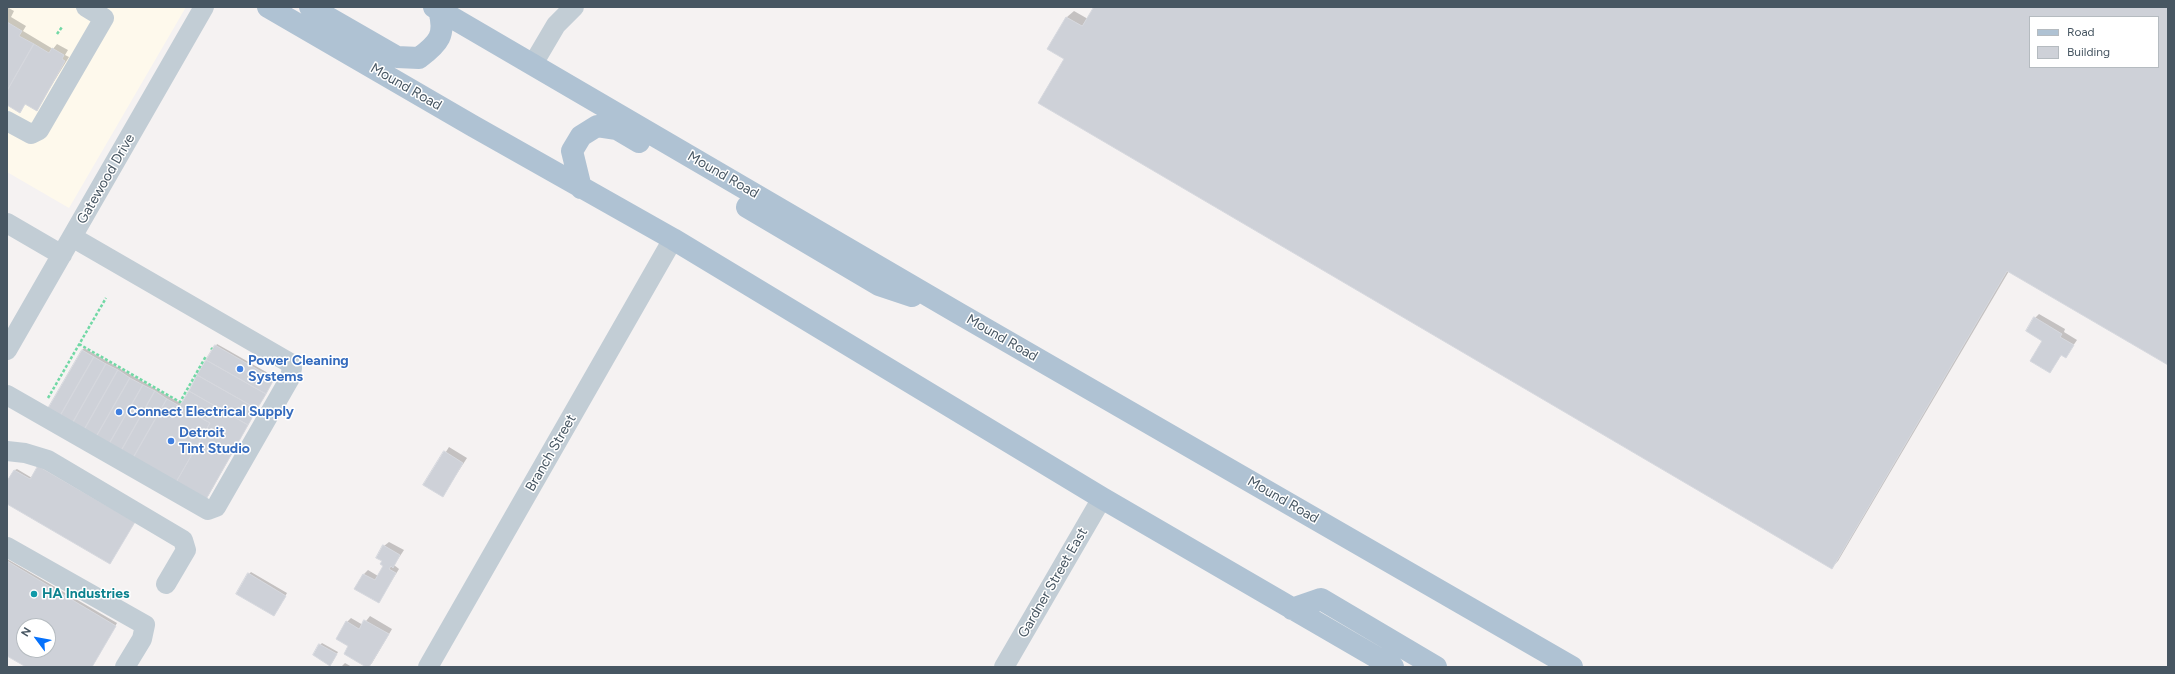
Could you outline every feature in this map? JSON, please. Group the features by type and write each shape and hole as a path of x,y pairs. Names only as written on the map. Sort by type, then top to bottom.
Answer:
{"main road":[{"name":"Mound Road","path":"268,7 580,188 674,239 1102,498 1393,667"},
{"path":"310,7 397,57 419,58 435,46 442,34 443,23 437,8"},
{"name":"Mound Road","path":"437,8 958,313 1572,667"},
{"path":"580,188 572,151 581,136 597,126 617,129 878,285 958,313"},
{"path":"1292,608 1322,599 1436,667"}],"street":[{"path":"7,121 26,133 35,134 39,130 104,18 86,7"},
{"name":"Gatewood Drive","path":"7,350 204,7"},
{"path":"533,64 556,25 574,7"},
{"path":"7,223 62,255"},
{"path":"7,396 208,510 216,507 290,378 292,368 290,363 72,237"},
{"name":"Branch Street","path":"428,667 674,239"},
{"path":"7,451 25,453 48,460 184,540 186,550 166,584"},
{"name":"Gardner Street East","path":"1004,667 1102,498"},
{"path":"7,547 145,625 142,639 125,667"}],"path":[{"path":"58,34 62,27"},
{"path":"46,401 106,298"},
{"path":"79,344 85,350 159,392 180,402 195,379 206,356"}],"shaded area":[{"path":"7,7 186,7 69,208 7,172"}],"building":[{"path":"1094,7 2168,7 2168,365 2007,271 1832,569 1038,103 1064,59 1047,49 1066,17 1082,26"},
{"path":"7,22 22,31 19,36 34,44 7,91"},
{"path":"34,44 49,53 52,48 64,55 62,59 65,61 37,111 25,104 20,113 7,105 7,91"},
{"path":"2034,317 2062,334 2060,337 2074,345 2066,358 2061,355 2050,373 2030,361 2042,341 2026,331"},
{"name":"Power Cleaning Systems","path":"215,345 274,379 266,394 206,360"},
{"path":"82,350 94,357 59,418 46,412"},
{"path":"94,357 106,364 71,426 59,418"},
{"path":"206,360 266,394 257,409 197,375"},
{"path":"106,364 118,370 83,432 71,426"},
{"path":"118,370 130,378 95,439 83,432"},
{"path":"197,375 257,409 248,425 189,391"},
{"name":"Connect Electrical Supply","path":"130,378 143,385 108,446 95,439"},
{"path":"143,385 155,391 120,453 108,446"},
{"path":"155,391 167,399 132,460 120,453"},
{"path":"189,391 248,425 205,501 175,484 210,423 180,406"},
{"name":"Detroit Tint Studio","path":"167,399 210,423 175,484 132,460"},
{"path":"444,451 463,463 443,497 423,485"},
{"path":"38,466 135,522 110,564 7,504 7,481 14,470 30,479"},
{"path":"383,545 400,555 393,568 391,566 389,569 396,573 379,603 354,589 363,574 375,580 383,566 380,564 382,561 376,558"},
{"name":"HA Industries","path":"7,561 116,626 92,667 26,667 7,656"},
{"path":"248,573 286,596 274,616 236,594"},
{"path":"364,620 389,634 369,667 366,667 344,654 348,646 336,639 346,621 359,629"},
{"path":"319,644 337,654 330,666 313,655"}],"place":[{"name":"Power Cleaning Systems","path":"240,369"},
{"name":"Connect Electrical Supply","path":"119,412"},
{"name":"Detroit Tint Studio","path":"171,441"},
{"name":"HA Industries","path":"34,594"}]}
